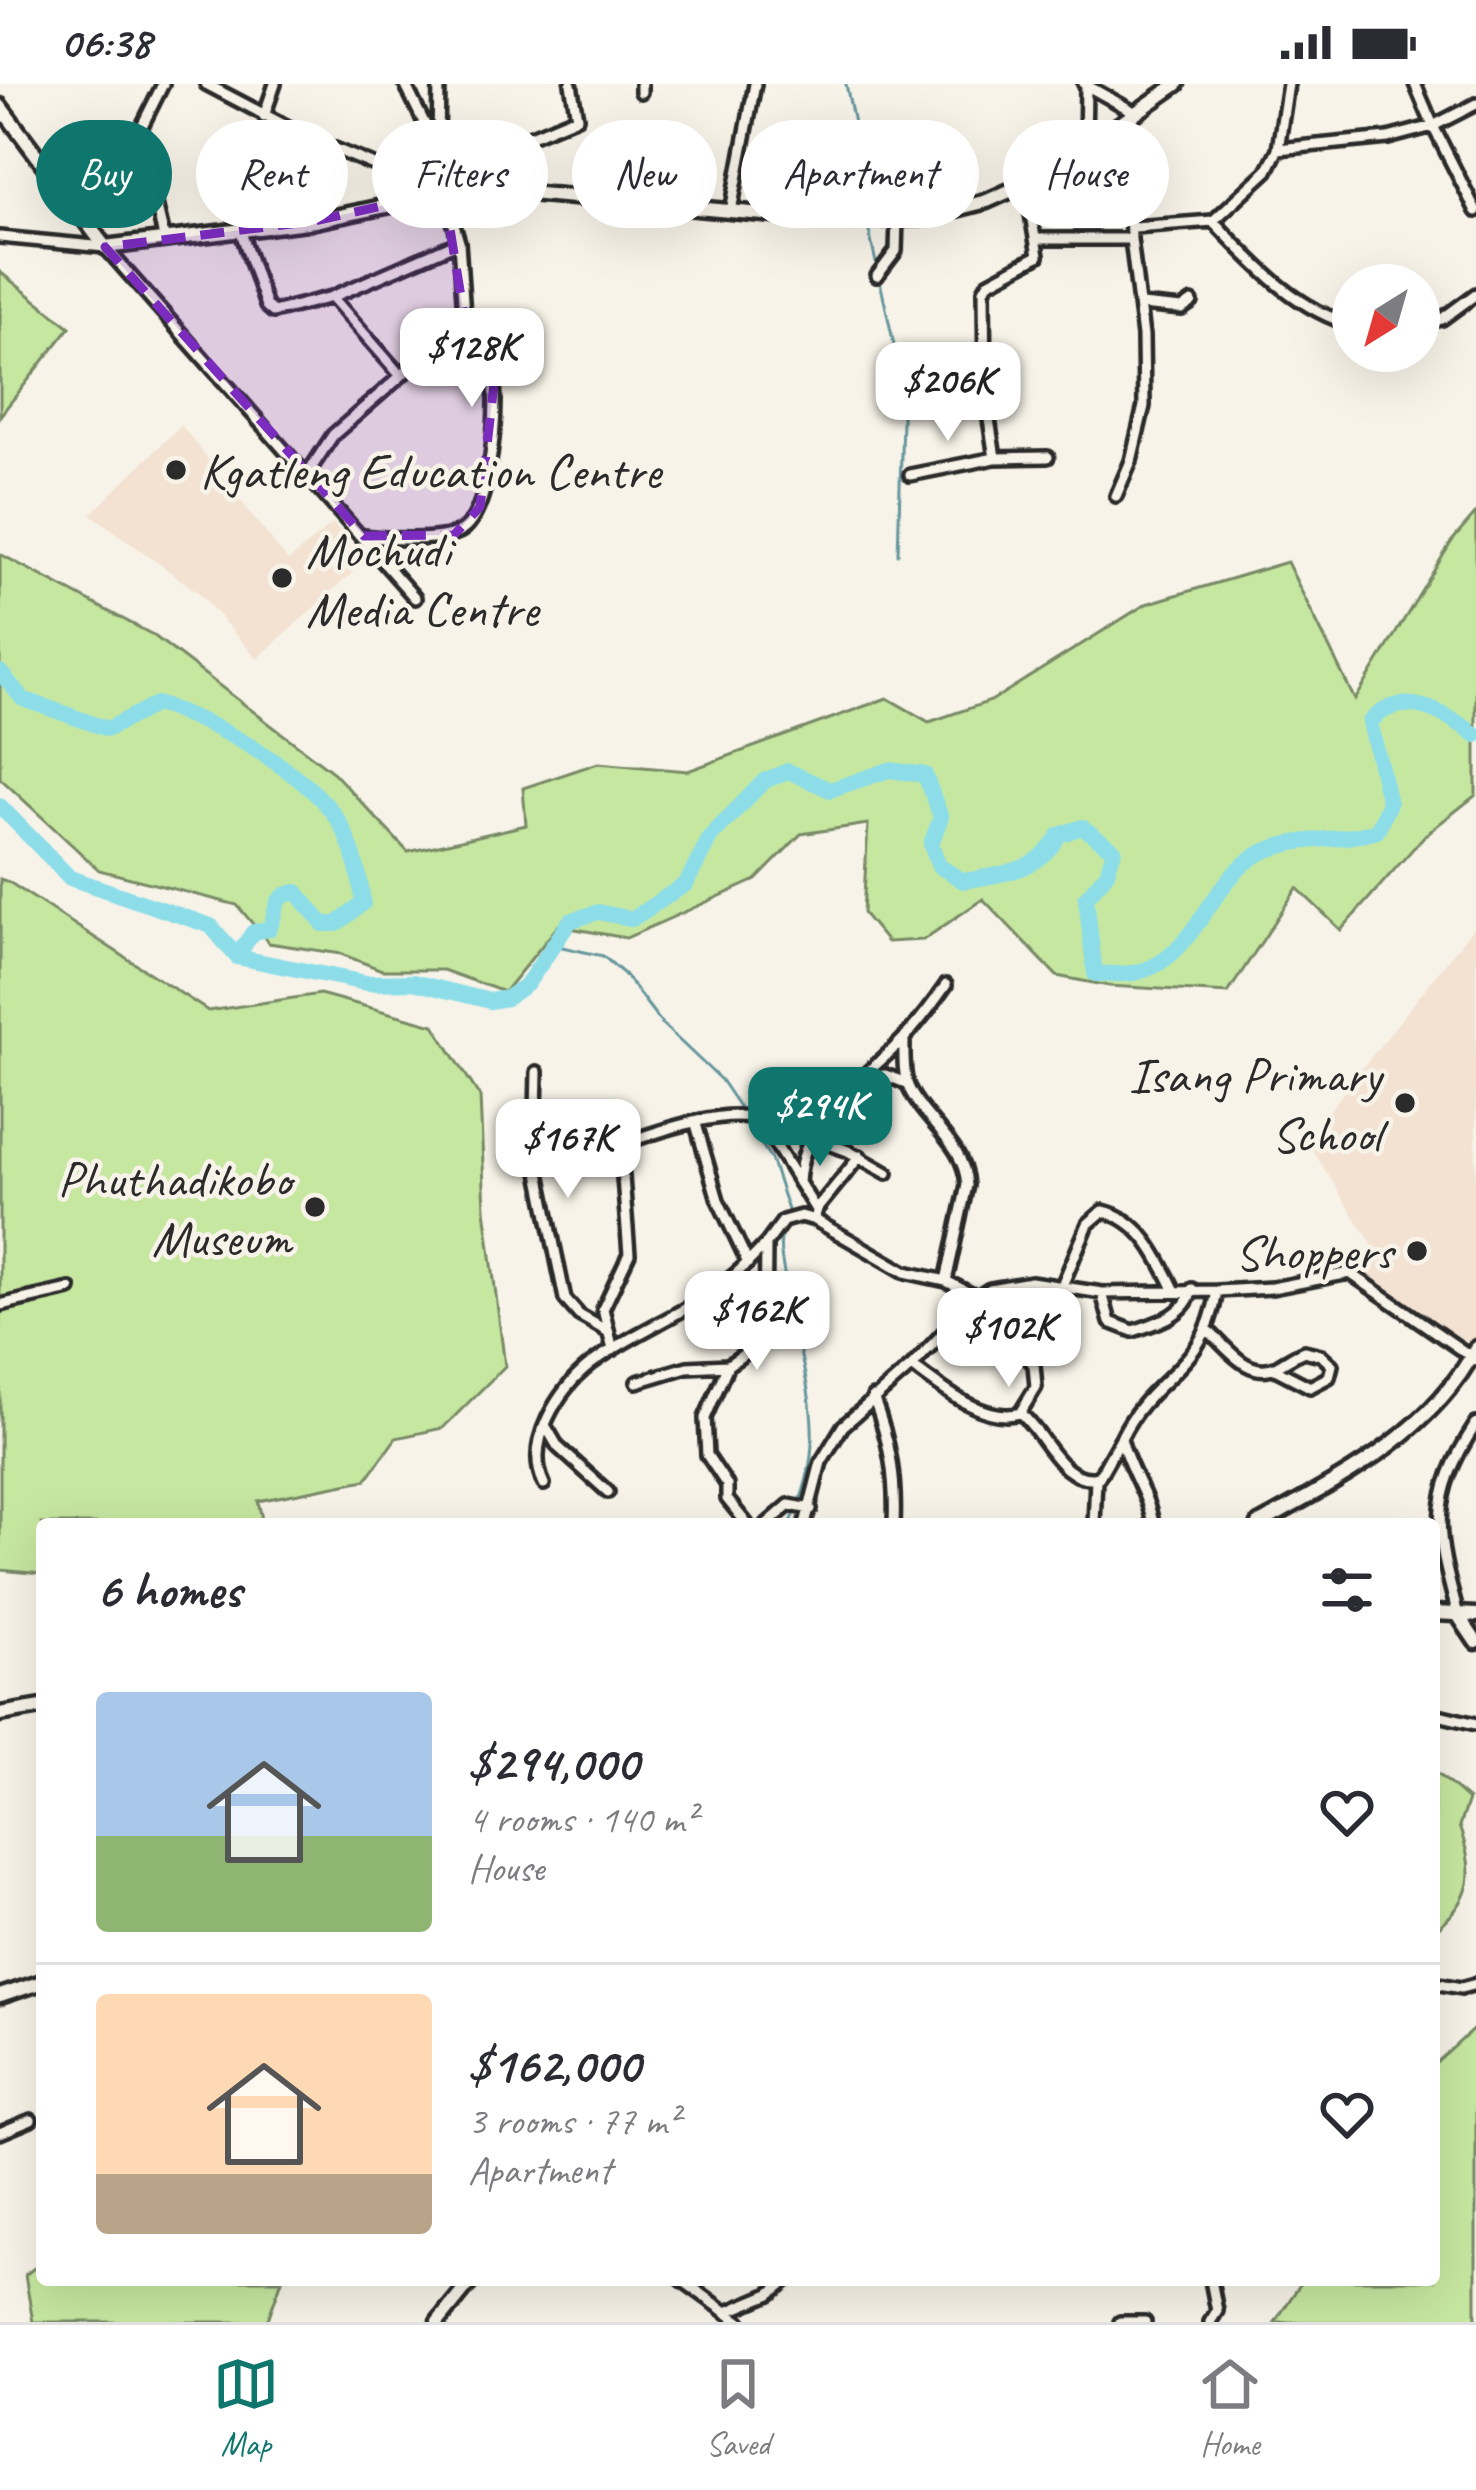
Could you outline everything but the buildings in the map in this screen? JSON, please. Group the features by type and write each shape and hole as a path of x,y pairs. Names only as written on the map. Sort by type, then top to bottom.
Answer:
{"street":[{"path":"163,84 139,132 165,241"},
{"path":"206,84 264,116 372,163"},
{"path":"264,116 275,84"},
{"path":"405,84 423,120"},
{"path":"439,84 439,120"},
{"path":"548,128 577,117 571,84"},
{"path":"730,211 755,84"},
{"path":"1127,120 1177,84"},
{"path":"1036,239 1133,233 1213,221 1268,171 1278,149 1288,84"},
{"path":"1415,84 1476,211"},
{"path":"1085,85 1132,116"},
{"path":"1085,85 1085,120"},
{"path":"1278,149 1388,138 1433,126 1476,104"},
{"path":"0,106 105,247 415,598"},
{"path":"1116,496 1144,406 1133,233 1132,116"},
{"path":"548,193 741,212"},
{"path":"0,237 105,247 241,232 372,208"},
{"path":"1213,221 1268,276 1332,317"},
{"path":"364,536 454,535 475,517 484,489 494,384 464,315 455,228"},
{"path":"877,276 896,251 897,228"},
{"path":"995,458 985,393 984,290 988,283 1036,258 1034,228"},
{"path":"241,232 273,312 332,297 459,242"},
{"path":"1440,319 1476,294"},
{"path":"332,297 401,376"},
{"path":"1141,305 1182,309 1192,302"},
{"path":"308,473 333,434 464,315"},
{"path":"908,392 985,393"},
{"path":"910,475 995,458 1048,457"},
{"path":"799,1189 800,1169 813,1138 844,1090 904,1038 946,986"},
{"path":"904,1038 906,1083 956,1150 966,1172 946,1281"},
{"path":"537,1072 535,1153 565,1299 579,1315 607,1331"},
{"path":"860,1078 884,1075 906,1083"},
{"path":"613,1350 604,1304 629,1254 622,1148 628,1142 743,1114 760,1121 816,1215 905,1272 946,1281 977,1297 1034,1366 1036,1387 1020,1413"},
{"path":"696,1124 718,1199 748,1263"},
{"path":"813,1138 860,1156 887,1173"},
{"path":"544,1484 537,1461 545,1425 573,1382 613,1350 707,1296 748,1263 783,1221 816,1215 860,1156"},
{"path":"1061,1288 1088,1225 1103,1211 1129,1219 1174,1289"},
{"path":"637,1382 687,1367 728,1365 765,1340 766,1244"},
{"path":"804,1518 802,1507 830,1443 977,1297 1010,1283 1102,1293 1217,1292 1272,1288 1350,1273 1475,1355 1397,1443 1269,1518"},
{"path":"0,1305 70,1289"},
{"path":"1102,1293 1110,1322 1133,1331 1173,1315 1189,1301 1192,1289"},
{"path":"1094,1518 1096,1479 1136,1410 1187,1361 1208,1330 1217,1292"},
{"path":"1208,1330 1246,1366 1258,1371 1304,1351 1322,1354 1332,1365 1329,1377 1310,1387 1273,1368"},
{"path":"728,1365 705,1418 704,1436 707,1455 728,1485 727,1499 742,1518"},
{"path":"912,1366 972,1404 1000,1415 1020,1413 1033,1423 1068,1471 1096,1479"},
{"path":"873,1397 888,1435 896,1477 894,1518"},
{"path":"1440,1518 1450,1469 1476,1424"},
{"path":"545,1425 558,1447 608,1492"},
{"path":"1121,1438 1152,1518"},
{"path":"779,1518 802,1507"},
{"path":"1440,1547 1458,1615 1476,1642"},
{"path":"1440,1614 1476,1615"},
{"path":"0,1714 36,1708"},
{"path":"1440,1715 1476,1724"},
{"path":"0,1996 36,1983"},
{"path":"1440,1984 1461,1988 1476,1984"},
{"path":"0,2133 31,2120"},
{"path":"444,2320 468,2286"},
{"path":"691,2286 740,2322"},
{"path":"728,2312 780,2286"},
{"path":"1210,2322 1217,2304 1212,2286"},
{"path":"1120,2322 1144,2322"}],"highlighted area":[{"path":"444,192 464,315 494,384 480,507 454,535 364,536 105,247 315,221"}],"shaded area":[{"path":"181,425 288,561 333,523 363,563 257,659 199,593 91,514"},
{"name":"Isang Primary School","path":"1476,924 1476,1360 1360,1271 1372,1244 1306,1140"}],"green space":[{"path":"0,272 70,327 0,416"},
{"path":"1476,513 1476,795 1425,835 1341,930 1297,888 1228,993 1109,986 1057,976 983,899 923,940 887,942 863,913 868,824 801,834 756,880 626,938 558,926 504,992 443,970 382,970 341,954 269,943 237,905 99,870 0,778 0,554 153,635 334,773 408,852 526,825 523,788 598,763 688,771 887,698 929,722 991,701 1146,604 1287,562 1355,700 1452,541"},
{"path":"0,879 208,1011 320,994 434,1025 480,1097 485,1209 505,1366 443,1428 396,1438 366,1480 258,1501 262,1518 36,1518 36,1573 0,1570"},
{"path":"1440,1775 1468,1800 1459,1826 1468,1858 1468,1884 1440,1925"},
{"path":"1476,2027 1476,2322 1275,2322 1299,2286 1440,2286 1440,2060"},
{"path":"36,2267 36,2286 280,2286 268,2319 260,2322 33,2322 25,2275"}],"waterway":[{"path":"846,84 853,120"},
{"path":"869,231 903,386 898,554"},
{"path":"0,672 23,699 108,729 156,704 179,712 261,753 331,810 351,848 363,903 337,924 323,924 297,892 289,894 279,900 269,929 253,932 237,957 366,983 413,982 490,1001 507,998 527,984 570,921 598,912 632,919 686,884 711,836 764,781 788,771 830,790 889,770 925,775 941,817 931,844 939,866 963,881 1030,864 1059,835 1082,827 1114,850 1107,873 1086,898 1095,974 1124,974 1154,966 1172,954 1226,883 1259,854 1287,844 1377,831 1389,803 1370,722 1382,712 1396,706 1423,707 1476,735"},
{"path":"0,806 70,878 211,926 237,957"},
{"path":"553,945 603,956 624,974 663,1025 721,1080 742,1111"},
{"path":"746,1120 771,1159 789,1213"},
{"path":"783,1228 781,1256 812,1433 803,1492 792,1518"}],"place":[{"name":"Kgatleng Education Centre","path":"176,470"},
{"name":"Mochudi Media Centre","path":"282,578"},
{"name":"Isang Primary School","path":"1405,1103"},
{"name":"Phuthadikobo Museum","path":"315,1207"},
{"name":"Shoppers","path":"1417,1251"}]}
